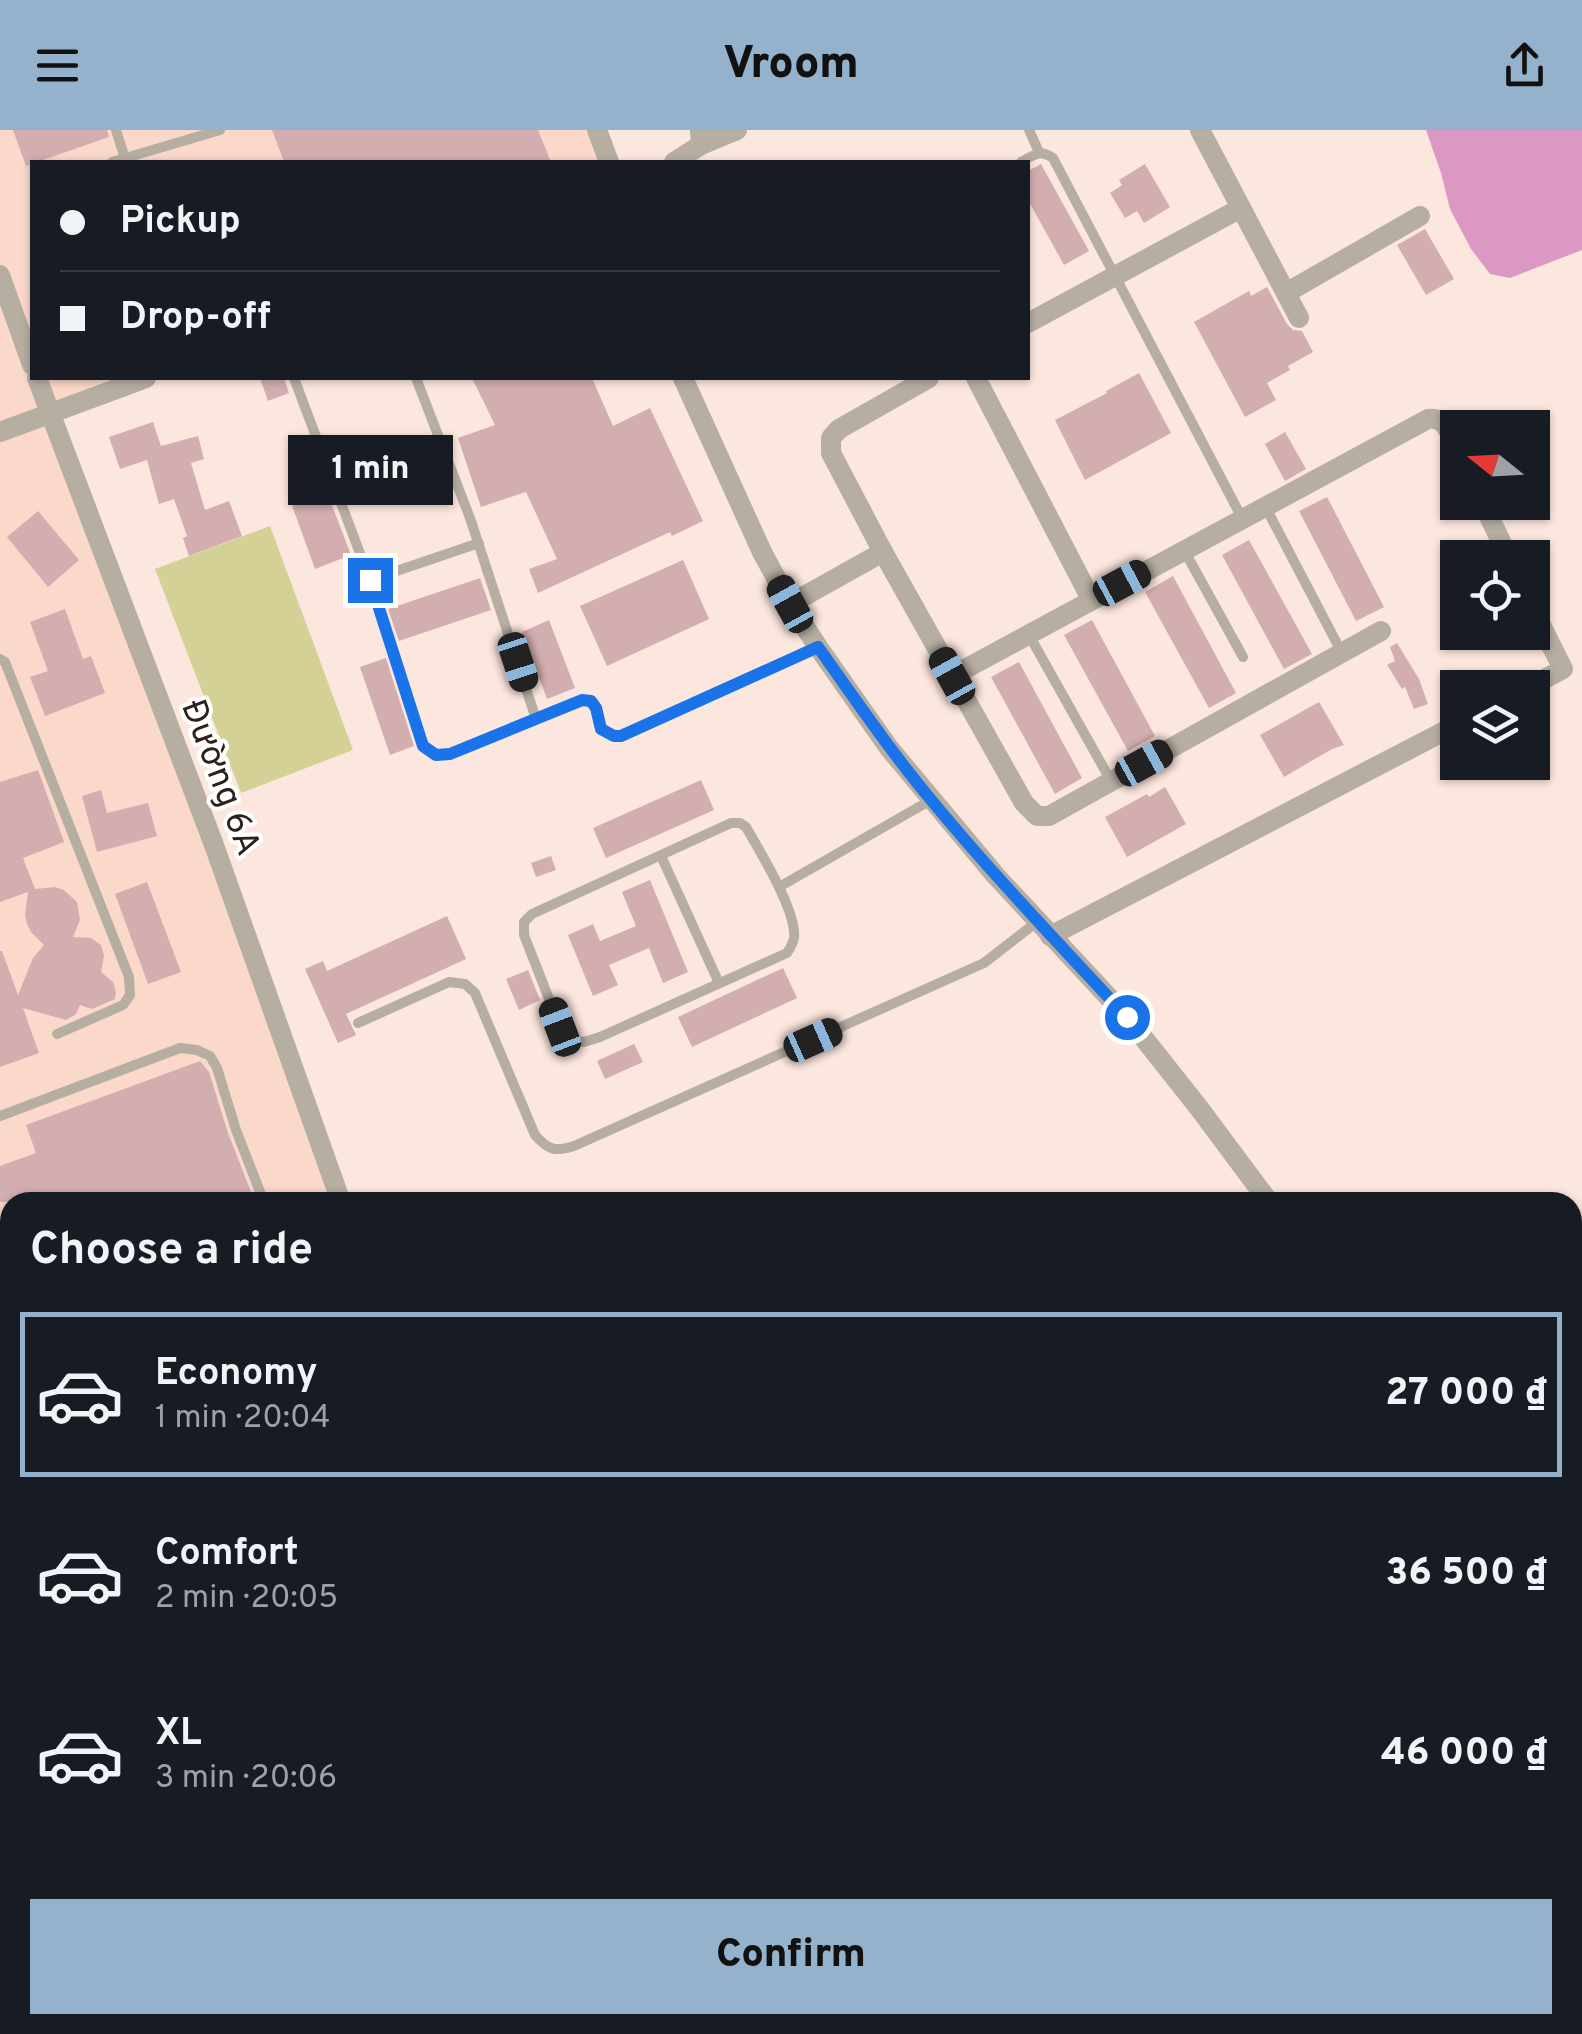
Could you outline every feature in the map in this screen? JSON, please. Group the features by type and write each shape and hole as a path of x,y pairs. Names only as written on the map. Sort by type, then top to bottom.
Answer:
{"street":[{"path":"597,130 608,160"},
{"path":"676,160 700,138 736,130"},
{"path":"1200,130 1299,318"},
{"path":"1030,322 1241,208"},
{"path":"1286,293 1420,216"},
{"path":"0,275 30,359"},
{"name":"Đường 6A","path":"38,380 214,845 336,1192"},
{"path":"0,432 141,380"},
{"path":"683,380 790,604 889,748 930,800 1127,1017 1262,1192"},
{"path":"924,380 838,429 831,438 832,453 952,676 1024,803 1037,816 1049,816 1381,631"},
{"path":"977,380 1090,599"},
{"path":"952,676 1428,419 1440,420"},
{"path":"790,604 883,552"},
{"path":"1550,645 1562,670 1550,676"},
{"path":"1044,928 1440,733"}],"lane":[{"path":"116,130 126,160"},
{"path":"129,160 220,130"},
{"path":"1028,130 1039,152"},
{"path":"1025,160 1039,152 1054,158 1242,518"},
{"path":"299,380 423,746 436,755 450,754 582,700 591,701 596,708 601,729 621,736 818,647"},
{"path":"417,380 478,543 536,720"},
{"path":"1265,505 1342,653"},
{"path":"370,580 478,543"},
{"path":"1184,549 1243,656"},
{"path":"1028,634 1111,782"},
{"path":"0,658 5,662 129,977 130,996 122,1005 57,1034"},
{"path":"779,887 930,800"},
{"path":"740,823 746,827 779,887 794,941 787,953 720,984 600,1037 574,1041 560,1027 524,935 524,922 532,914 661,856 740,823"},
{"path":"661,856 720,984"},
{"path":"358,1023 449,982 465,984 475,994 535,1135 546,1148 558,1151 984,964 1044,928"},
{"path":"0,1116 180,1048 196,1050 210,1056 217,1068 260,1192"}],"shaded area":[{"path":"0,130 589,130 600,160 30,160 30,380 122,380 55,405 329,1192 0,1192"},
{"path":"1426,130 1582,130 1582,250 1510,278 1490,274 1471,249 1450,209"},
{"path":"270,526 353,750 241,793 155,569"}],"building":[{"path":"13,130 107,130 109,137 43,160 30,160 26,166"},
{"path":"272,130 538,130 550,160 283,160"},
{"path":"1041,164 1089,251 1064,265 1030,204 1030,170"},
{"path":"1145,164 1170,207 1144,223 1137,211 1125,218 1110,193 1122,185 1119,180"},
{"path":"1425,229 1454,279 1426,295 1397,245"},
{"path":"1267,287 1287,324 1302,331 1313,352 1267,383 1276,400 1245,417 1194,322 1249,291 1251,296"},
{"path":"1139,373 1171,433 1085,480 1055,420"},
{"path":"261,380 285,380 289,393 268,401"},
{"path":"473,380 593,380 613,426 650,408 703,521 672,536 670,532 538,593 529,569 557,559 526,492 481,507 458,438 495,425"},
{"path":"153,422 161,446 198,436 204,459 191,463 205,510 229,501 242,536 189,556 183,538 187,536 174,499 159,504 147,460 120,469 109,437"},
{"path":"1285,432 1306,469 1285,481 1265,444"},
{"path":"325,487 351,555 315,569 290,500"},
{"path":"1327,497 1384,607 1356,621 1299,511"},
{"path":"38,511 79,560 48,587 7,537"},
{"path":"1249,540 1312,654 1284,669 1222,555"},
{"path":"683,560 709,619 607,666 580,606"},
{"path":"1173,576 1236,693 1209,708 1145,592"},
{"path":"480,578 491,610 399,641 388,609"},
{"path":"65,609 83,659 91,656 105,693 45,716 30,677 48,671 30,622"},
{"path":"549,620 575,688 547,699 522,632"},
{"path":"1092,620 1155,736 1128,751 1064,635"},
{"path":"1397,643 1419,679 1428,704 1414,709 1405,687 1402,689 1387,665 1395,661 1390,647"},
{"path":"386,658 414,746 390,755 360,667"},
{"path":"1019,662 1082,778 1055,794 991,677"},
{"path":"1319,702 1344,745 1284,777 1260,735"},
{"path":"38,770 64,842 23,858 35,889 55,887 77,902 80,920 73,937 91,938 101,945 101,972 113,982 116,992 115,999 92,1009 80,1005 76,1014 66,1020 23,1008 39,1053 0,1067 0,951 18,995 33,958 44,945 27,924 28,892 0,902 0,782"},
{"path":"701,780 714,810 606,858 593,828"},
{"path":"1165,787 1186,824 1127,857 1105,817"},
{"path":"101,790 107,813 148,803 157,836 97,852 82,796"},
{"path":"551,856 556,870 536,877 531,863"},
{"path":"650,880 688,972 663,983 649,948 609,965 618,985 593,996 568,935 593,924 600,941 636,926 622,892"},
{"path":"147,882 181,972 148,984 115,894"},
{"path":"447,916 466,959 346,1014 356,1035 338,1043 305,969 323,961 327,971"},
{"path":"783,968 797,998 692,1047 678,1017"},
{"path":"528,970 540,1000 519,1010 506,979"},
{"path":"634,1044 643,1062 605,1079 597,1061"},
{"path":"200,1061 209,1072 251,1192 0,1192 0,1166 36,1153 26,1125"}],"route":[{"path":"370,580 423,746 436,755 450,754 582,700 591,701 596,708 606,734 621,736 818,647 930,800 1127,1017"}]}
